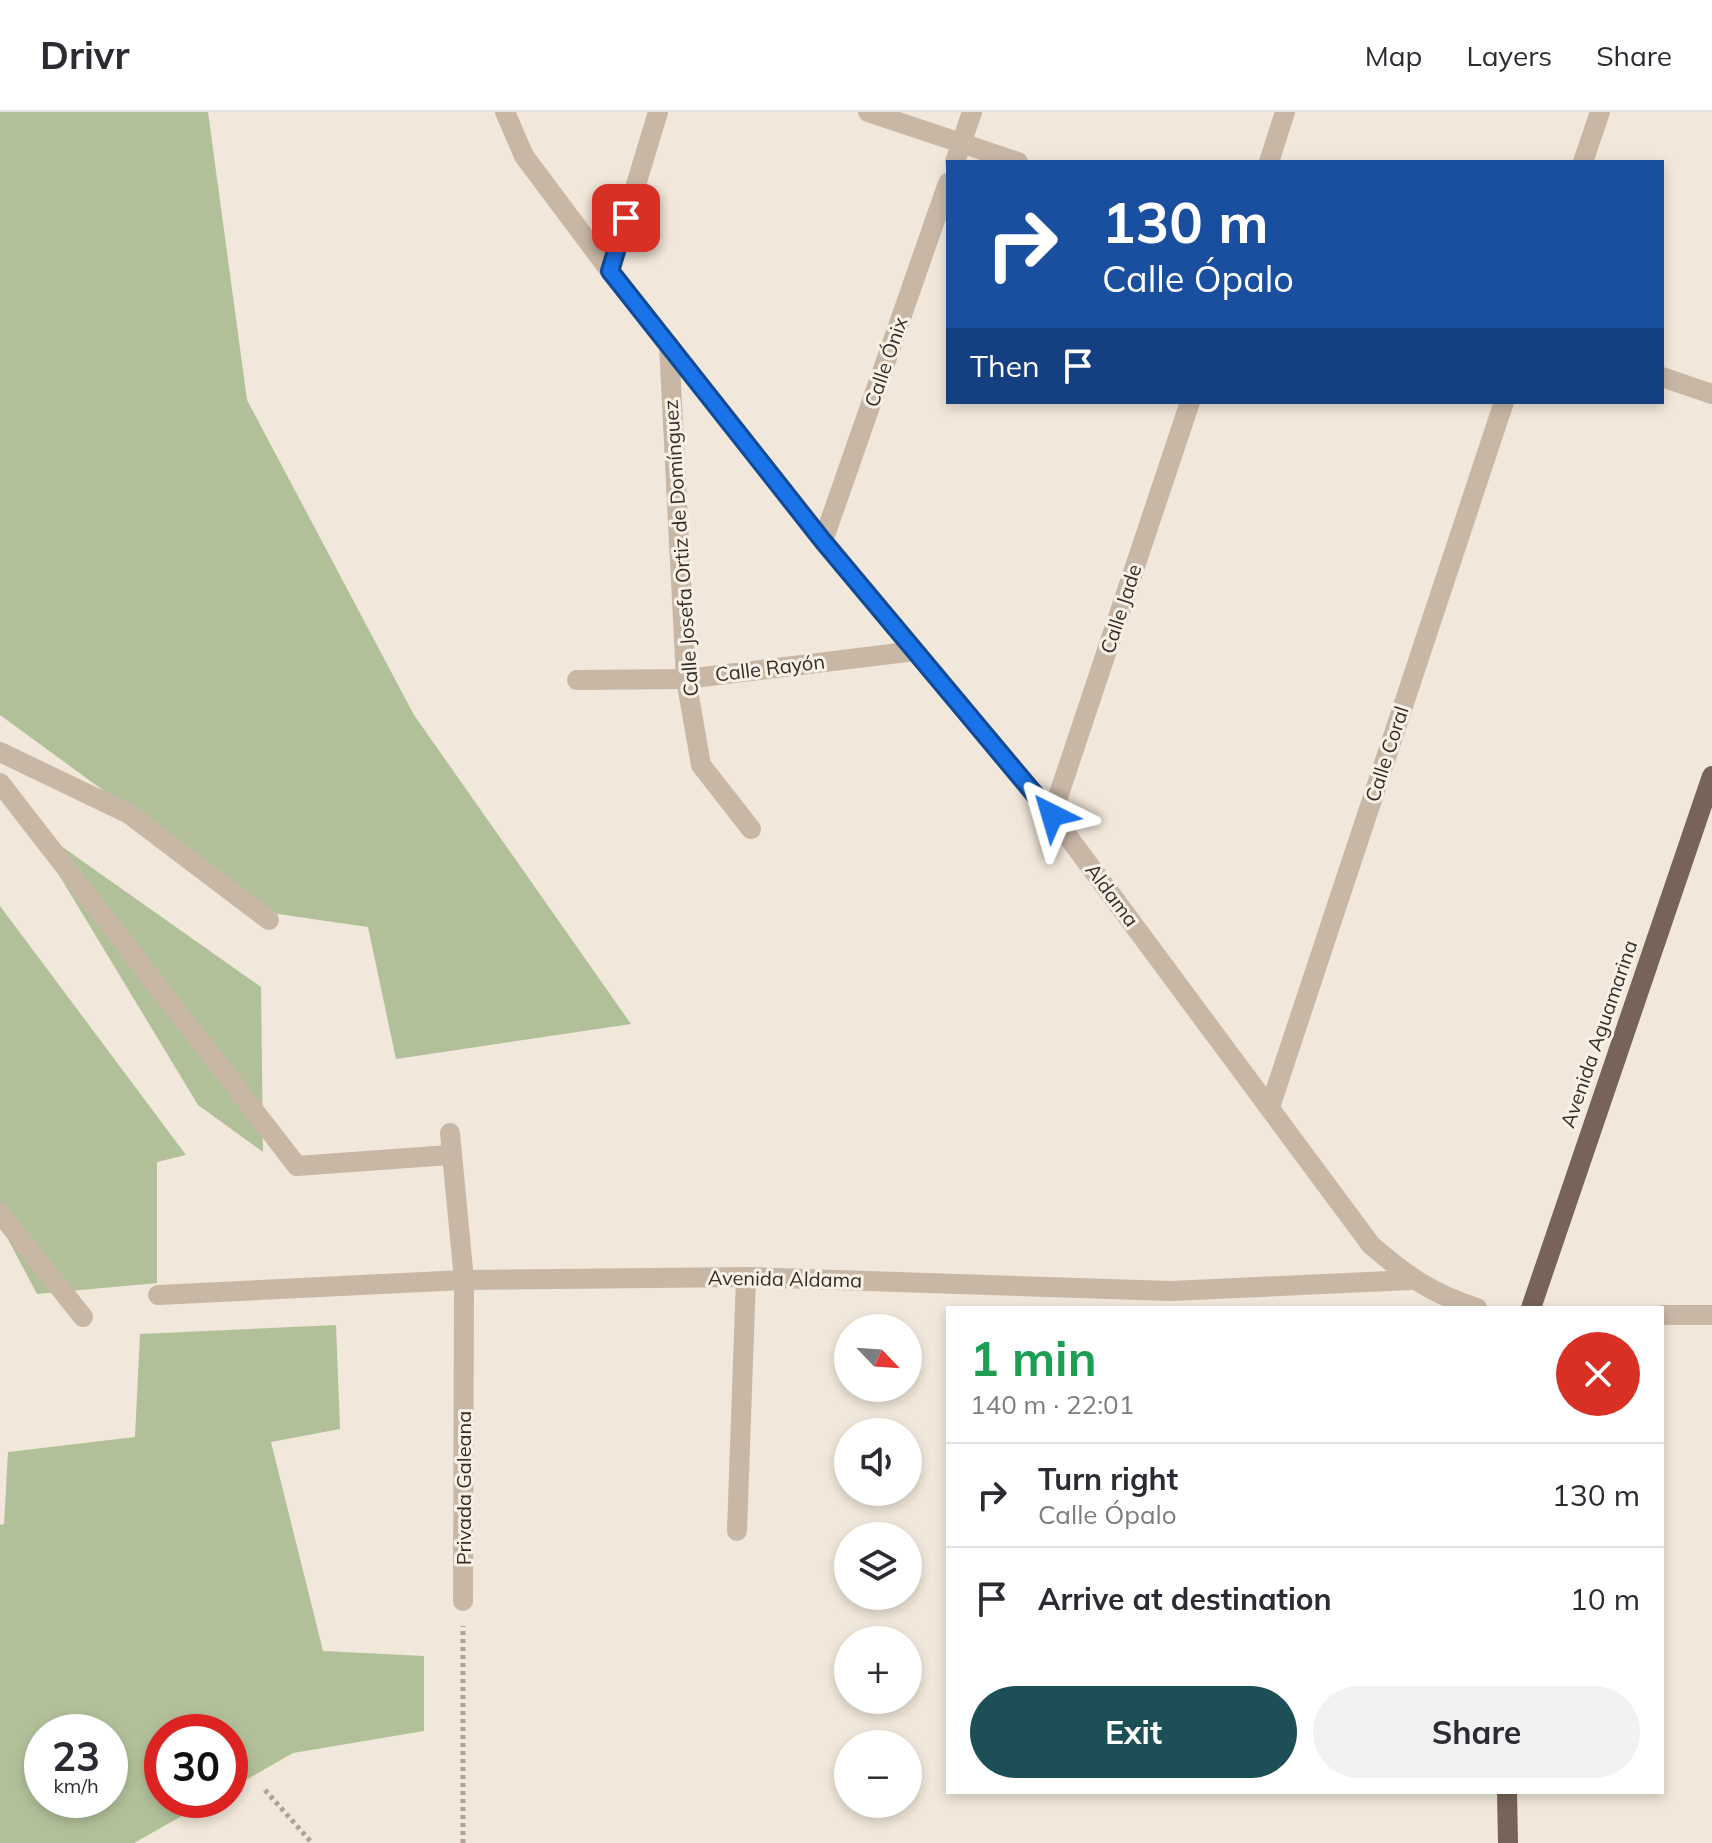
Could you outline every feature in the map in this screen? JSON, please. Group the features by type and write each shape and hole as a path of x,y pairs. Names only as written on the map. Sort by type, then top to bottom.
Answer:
{"main road":[{"name":"Avenida Aguamarina","path":"1532,1306 1712,776"},
{"path":"1507,1794 1508,1843"}],"street":[{"name":"Aldama","path":"505,112 524,156 610,271 823,541 1052,815 1371,1245 1411,1280 1445,1298 1471,1306"},
{"path":"610,271 658,112"},
{"path":"868,112 959,153 1005,160"},
{"path":"959,153 972,112"},
{"path":"1270,160 1285,112"},
{"path":"1584,160 1600,112"},
{"name":"Calle Ónix","path":"823,541 946,189"},
{"name":"Calle Josefa Ortiz de Domínguez","path":"669,345 686,679 701,765 751,829"},
{"path":"1664,378 1712,394"},
{"name":"Calle Jade","path":"1052,815 1189,404"},
{"name":"Calle Coral","path":"1270,1107 1503,404"},
{"name":"Calle Rayón","path":"577,680 686,679 915,651"},
{"path":"0,752 129,814 269,920"},
{"path":"0,783 297,1166 449,1155"},
{"name":"Privada Galeana","path":"450,1133 449,1155 464,1280 463,1601"},
{"path":"0,1213 83,1317"},
{"path":"737,1531 746,1277"},
{"name":"Avenida Aldama","path":"158,1295 464,1280 746,1277 1171,1291 1411,1280"},
{"path":"1664,1315 1712,1315"}],"path":[{"path":"463,1601 463,1843"},
{"path":"265,1790 312,1843"}],"green space":[{"path":"0,112 208,112 247,400 414,715 631,1024 396,1059 368,927 271,913 0,715"},
{"path":"27,822 261,987 263,1152 198,1105"},
{"path":"0,906 186,1155 157,1162 157,1283 37,1294 0,1224"},
{"path":"336,1325 340,1429 271,1442 323,1651 424,1656 424,1731 293,1753 248,1779 248,1714 144,1714 144,1818 178,1818 134,1843 0,1843 0,1525 4,1524 8,1452 135,1437 140,1334"}],"route":[{"path":"626,218 610,271 823,541 1052,815"}]}
